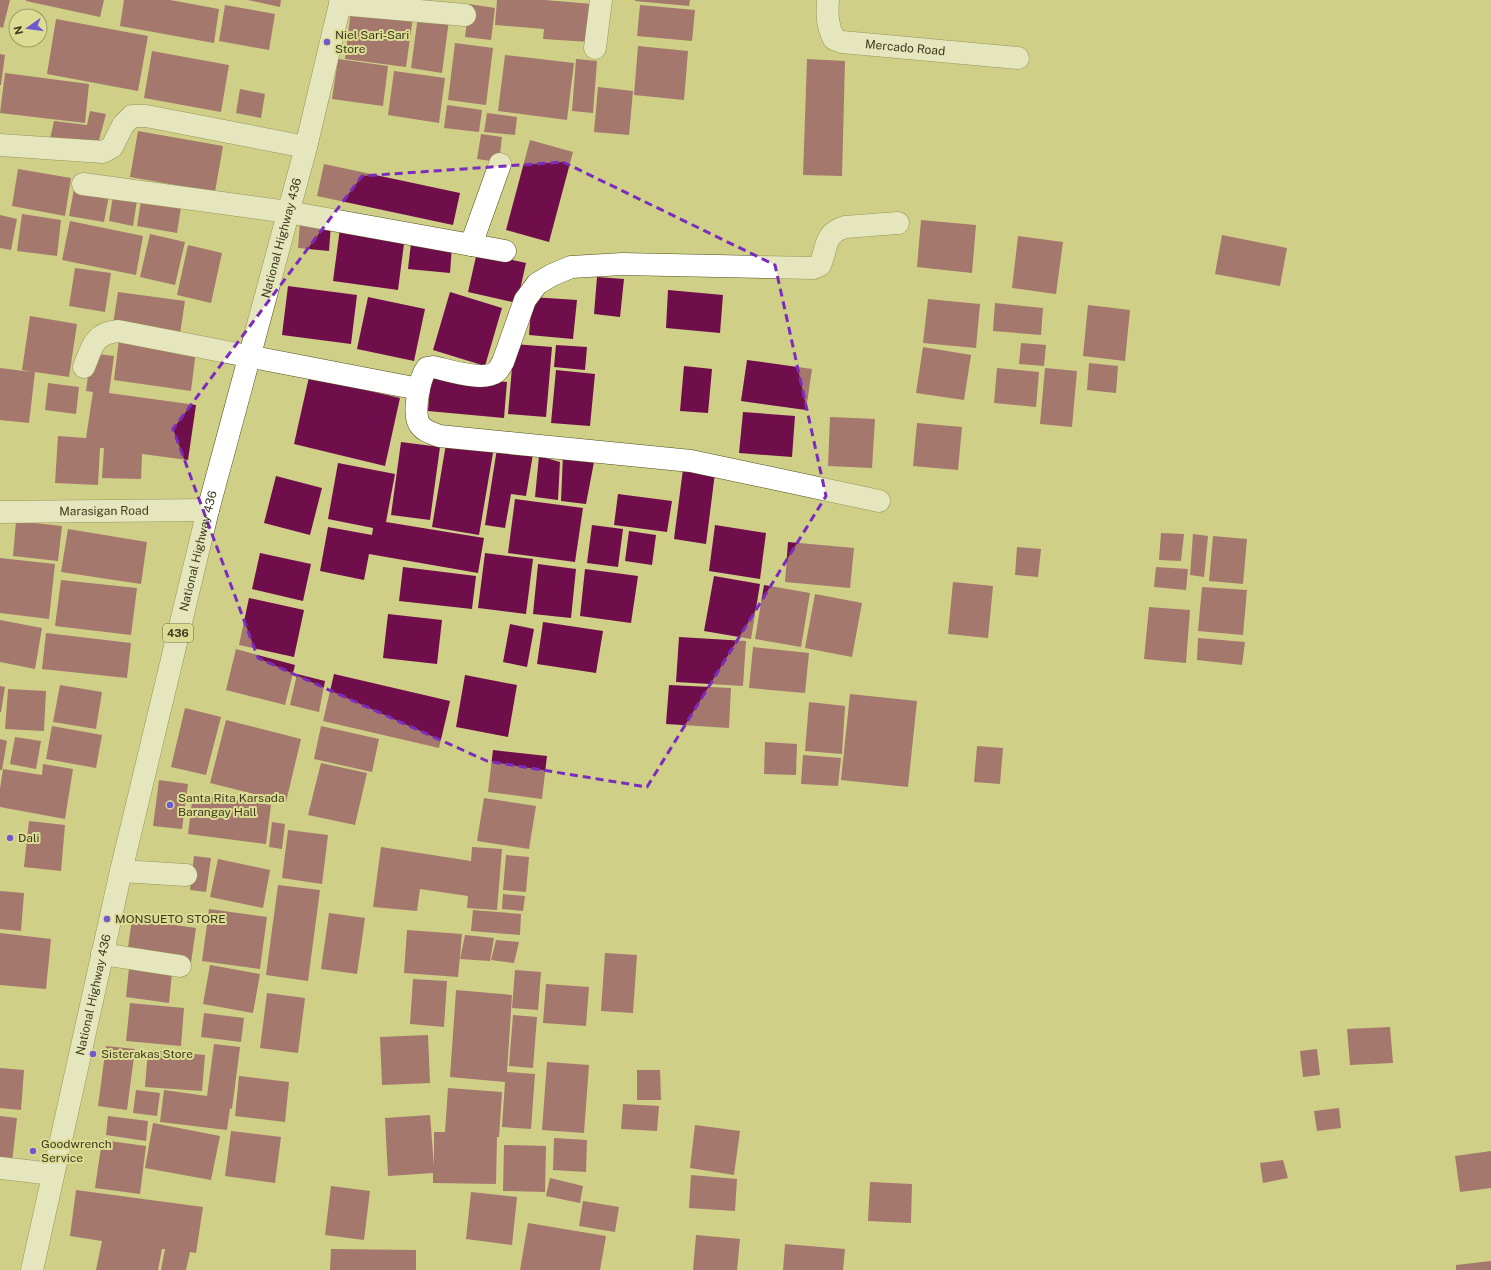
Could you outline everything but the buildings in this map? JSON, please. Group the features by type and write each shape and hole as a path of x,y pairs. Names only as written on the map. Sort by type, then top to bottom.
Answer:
{"street":[{"path":"595,48 601,0"},
{"name":"Mercado Road","path":"828,0 826,17 830,31 834,39 842,42 1018,58"},
{"path":"340,2 466,15"},
{"name":"National Highway 436","path":"32,1270 121,871 208,510 306,147 340,2"},
{"path":"0,145 103,152 112,147 123,125 132,116 146,116 306,147"},
{"path":"471,245 500,164"},
{"path":"84,184 288,212 505,251"},
{"path":"879,501 691,461 439,436 426,431 420,426 416,418 419,389 426,370 432,366 479,376 490,376 498,372 525,300 537,284 552,275 570,268 622,264 814,268 820,265 828,239 832,233 838,229 845,227 898,223"},
{"path":"84,367 94,342 102,335 114,332 249,356 419,389"},
{"name":"Marasigan Road","path":"0,512 208,510"},
{"path":"121,871 186,875"},
{"path":"102,954 180,966"},
{"path":"0,1168 53,1174"}],"highlighted area":[{"path":"563,162 775,265 826,496 647,787 487,761 258,658 173,429 362,176"}],"place":[{"name":"Niel Sari-Sari Store","path":"327,42"},
{"name":"Santa Rita Karsada Barangay Hall","path":"170,805"},
{"name":"Dali","path":"10,838"},
{"name":"MONSUETO STORE","path":"107,919"},
{"name":"Sisterakas Store","path":"93,1054"},
{"name":"Goodwrench Service","path":"33,1151"}]}
